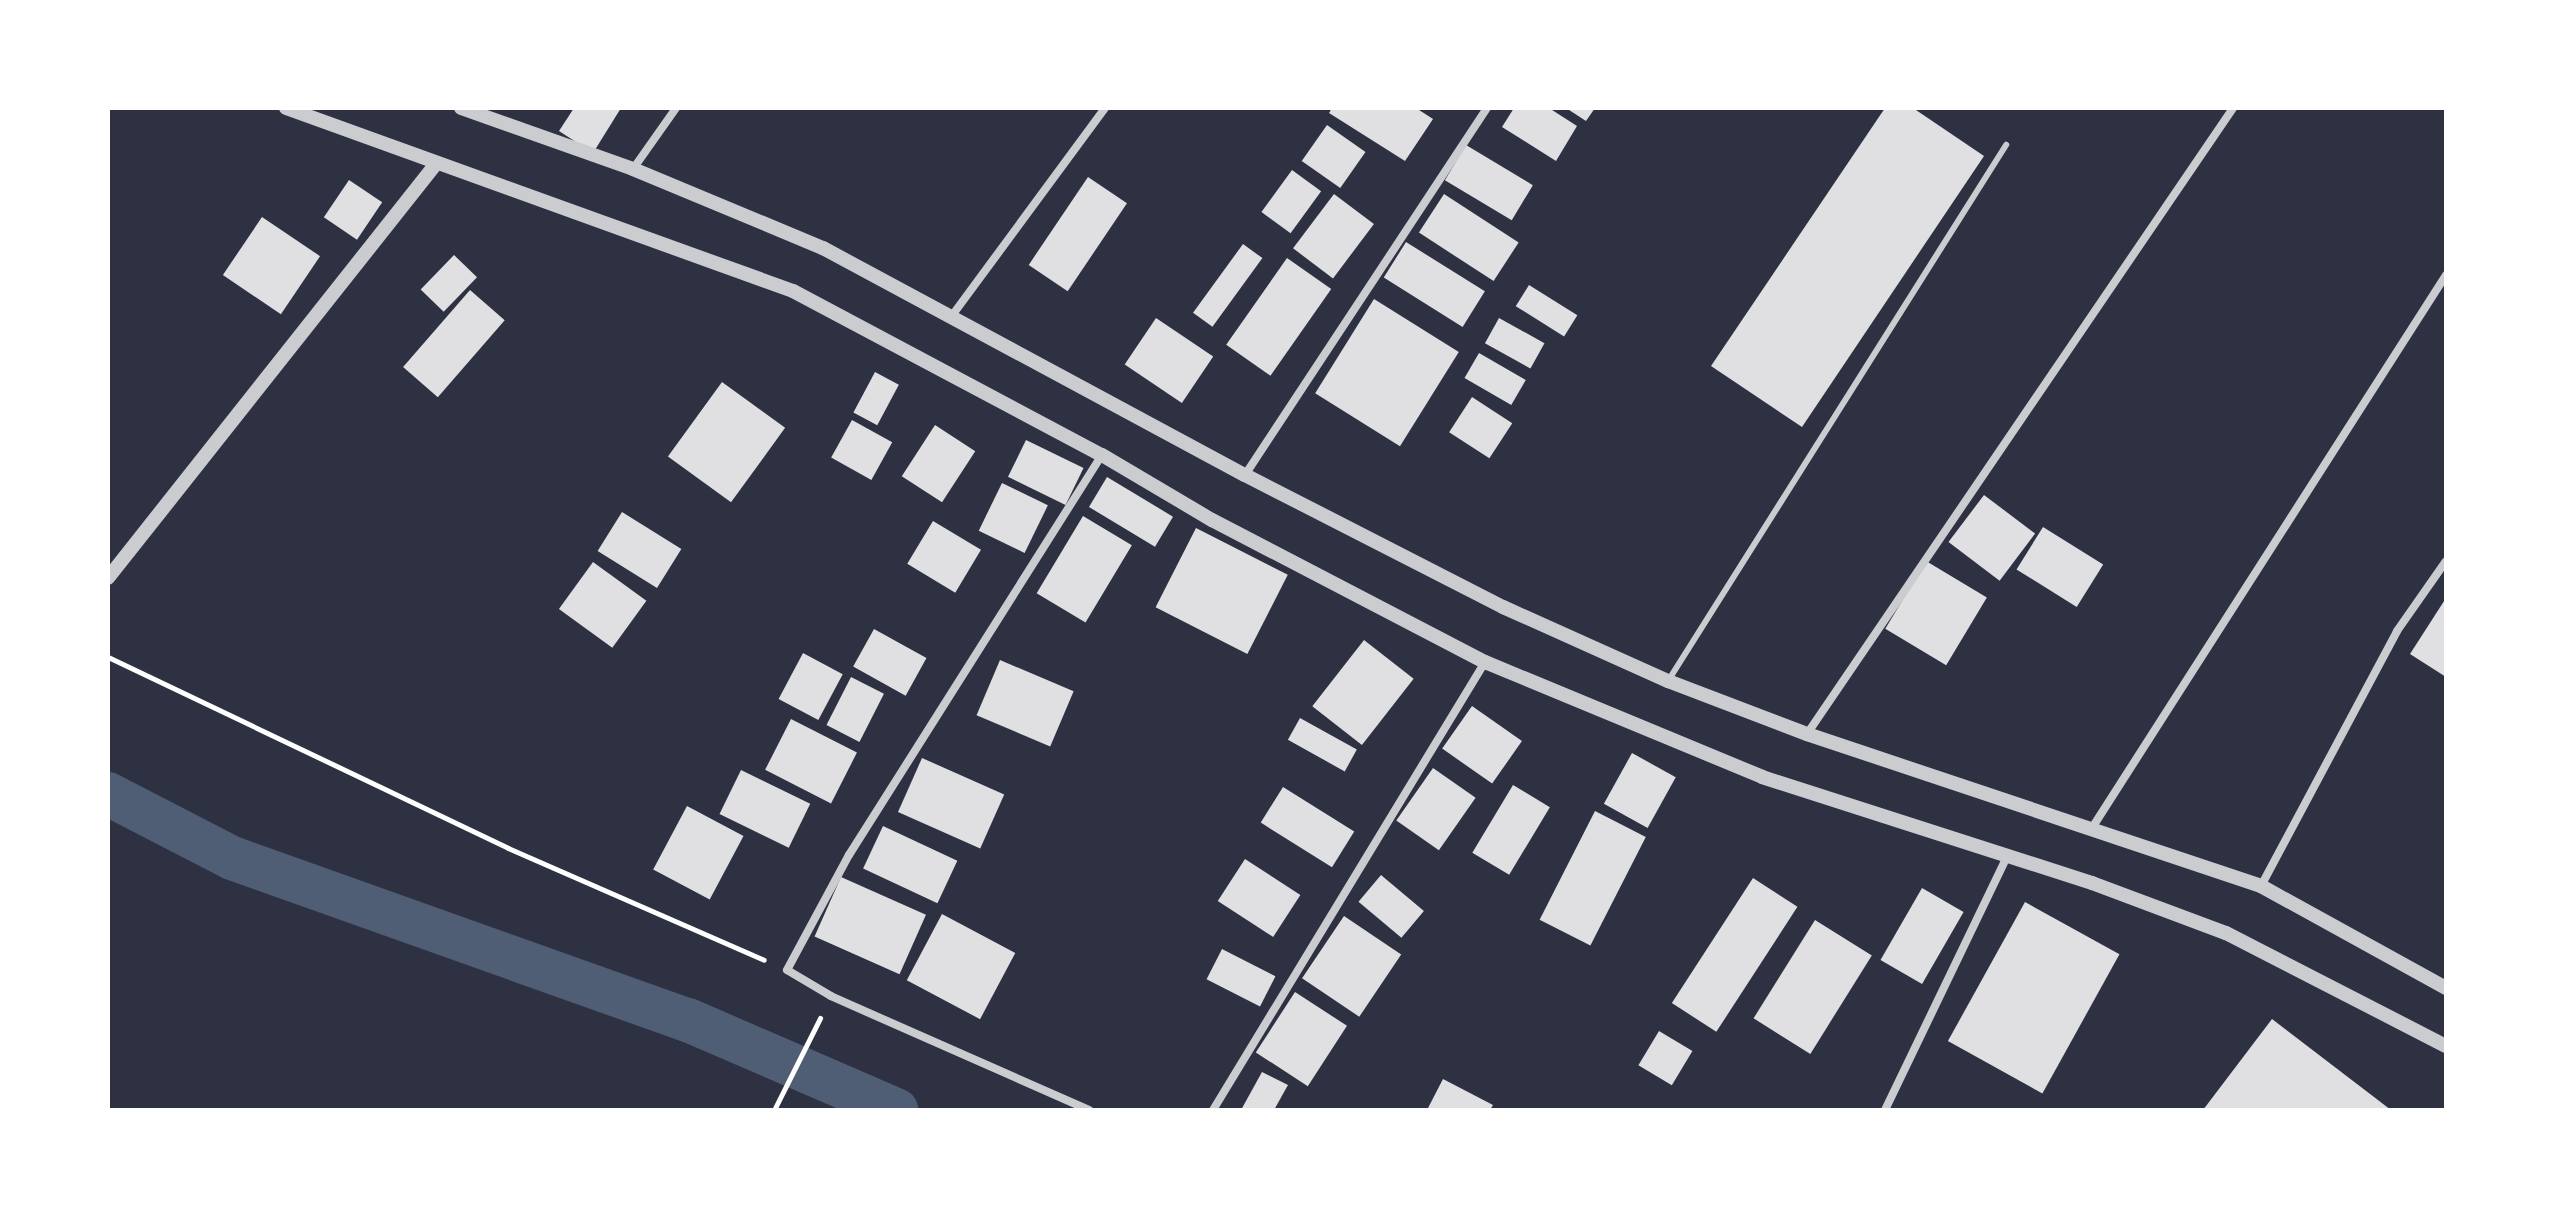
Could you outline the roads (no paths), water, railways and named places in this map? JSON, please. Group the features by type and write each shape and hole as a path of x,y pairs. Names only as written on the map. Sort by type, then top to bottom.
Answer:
{"street":[{"path":"286,108 435,165 595,217 793,291 1102,455 1212,520 1485,662 1762,777 2007,856 2226,933 2446,1046"},
{"path":"461,108 633,169 823,248 1245,475 1503,607 1668,681 1807,734 2261,886 2446,988"},
{"path":"633,169 676,108"},
{"path":"951,317 1105,108"},
{"path":"1245,475 1487,108"},
{"path":"1807,734 2233,108"},
{"path":"108,578 435,165"},
{"path":"2092,828 2446,275"},
{"path":"1089,1110 831,996 787,970 849,855 1102,455"},
{"path":"2261,886 2397,631 2446,561"},
{"path":"1213,1110 1485,662"},
{"path":"1885,1110 2007,856"}],"lane":[{"path":"1668,681 2006,145"}],"waterway":[{"path":"108,794 232,858 688,1020 896,1110"}]}
